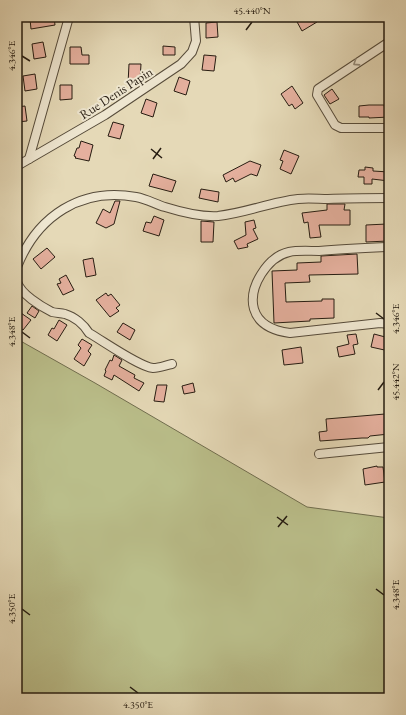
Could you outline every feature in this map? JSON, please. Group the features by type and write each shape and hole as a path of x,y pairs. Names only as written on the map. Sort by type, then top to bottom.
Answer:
{"street":[{"path":"29,158 69,17"},
{"name":"Rue Denis Papin","path":"17,166 105,115 182,64 192,52 196,41 194,17"},
{"path":"389,42 318,89 317,94 335,125 341,128 389,128"},
{"path":"17,267 23,251 46,221 66,207 84,200 105,196 136,197 165,207 201,216 219,216 298,199 389,198"},
{"path":"389,247 288,252 270,262 260,276 253,299 254,310 258,318 267,327 278,332 290,333 380,323 389,324"},
{"path":"17,282 19,289 24,294 54,312 65,314 84,325 89,333 141,364 152,368 172,364"},
{"path":"319,454 389,447"}],"green space":[{"path":"17,339 307,507 389,518 389,698 17,698"}],"building":[{"path":"54,17 55,25 31,29 30,19"},
{"path":"302,17 314,17 317,22 302,31 296,20"},
{"path":"217,22 218,37 206,38 206,23"},
{"path":"43,42 46,57 34,59 32,44"},
{"path":"163,46 175,47 175,55 163,55"},
{"path":"70,47 81,47 82,55 89,55 89,64 70,64"},
{"path":"204,55 216,56 214,71 202,70"},
{"path":"129,64 141,64 140,80 133,85 128,84"},
{"path":"35,74 37,89 25,91 23,76"},
{"path":"179,77 190,81 186,95 174,91"},
{"path":"60,85 72,85 72,99 60,100"},
{"path":"292,86 303,103 295,109 292,104 289,106 281,94"},
{"path":"332,89 339,99 330,104 324,95"},
{"path":"146,99 157,103 153,117 141,113"},
{"path":"384,105 385,110 389,110 389,117 359,117 359,106"},
{"path":"25,106 27,121 17,122 17,107"},
{"path":"113,122 124,125 120,139 108,136"},
{"path":"81,141 93,145 89,161 75,158 76,157 74,156"},
{"path":"284,150 299,156 291,174 280,169 283,161 280,160"},
{"path":"250,161 261,165 257,176 251,174 235,182 233,178 226,182 223,175"},
{"path":"365,167 373,168 373,171 389,172 389,181 372,179 372,184 364,184 364,177 358,177 359,170 365,170"},
{"path":"153,174 176,181 172,192 149,186"},
{"path":"201,189 219,192 218,202 199,198"},
{"path":"115,201 120,201 114,224 106,228 96,223 103,209 110,213"},
{"path":"327,204 345,204 344,210 350,210 350,225 319,225 321,237 310,238 308,222 304,223 302,213 327,210"},
{"path":"154,216 164,220 159,236 143,231 146,222 151,223"},
{"path":"254,220 256,228 253,229 258,239 247,244 248,247 238,249 234,241 246,235 245,222"},
{"path":"201,221 214,222 213,242 201,242"},
{"path":"387,224 388,241 366,242 366,225"},
{"path":"47,248 55,257 41,269 33,259"},
{"path":"357,254 358,274 309,275 310,282 285,283 286,302 322,301 322,299 334,299 334,318 274,323 272,271 297,270 297,263 321,262 321,256"},
{"path":"93,258 96,275 86,277 83,260"},
{"path":"66,275 74,290 63,295 57,284 61,283 59,279"},
{"path":"106,293 108,296 111,294 120,305 116,308 119,311 110,317 96,300"},
{"path":"32,306 39,311 35,318 27,313"},
{"path":"21,313 31,320 23,330 17,326 17,318"},
{"path":"59,320 67,325 57,341 48,335 52,328 54,329"},
{"path":"123,323 135,330 130,340 117,332"},
{"path":"356,334 358,344 353,345 355,354 339,357 337,347 349,344 347,335"},
{"path":"374,334 389,338 389,351 371,347"},
{"path":"82,339 92,345 88,351 91,354 84,366 74,359 81,348 78,345"},
{"path":"301,347 303,363 284,365 282,350"},
{"path":"114,355 122,360 119,366 135,375 134,378 144,383 139,391 114,375 112,380 104,376 105,370 110,360 112,361"},
{"path":"193,383 195,392 184,394 182,386"},
{"path":"157,385 167,385 164,402 154,401"},
{"path":"385,414 386,425 389,425 389,434 370,436 368,438 320,441 319,432 327,431 326,419"},
{"path":"377,466 383,467 385,482 365,485 363,469"}]}
